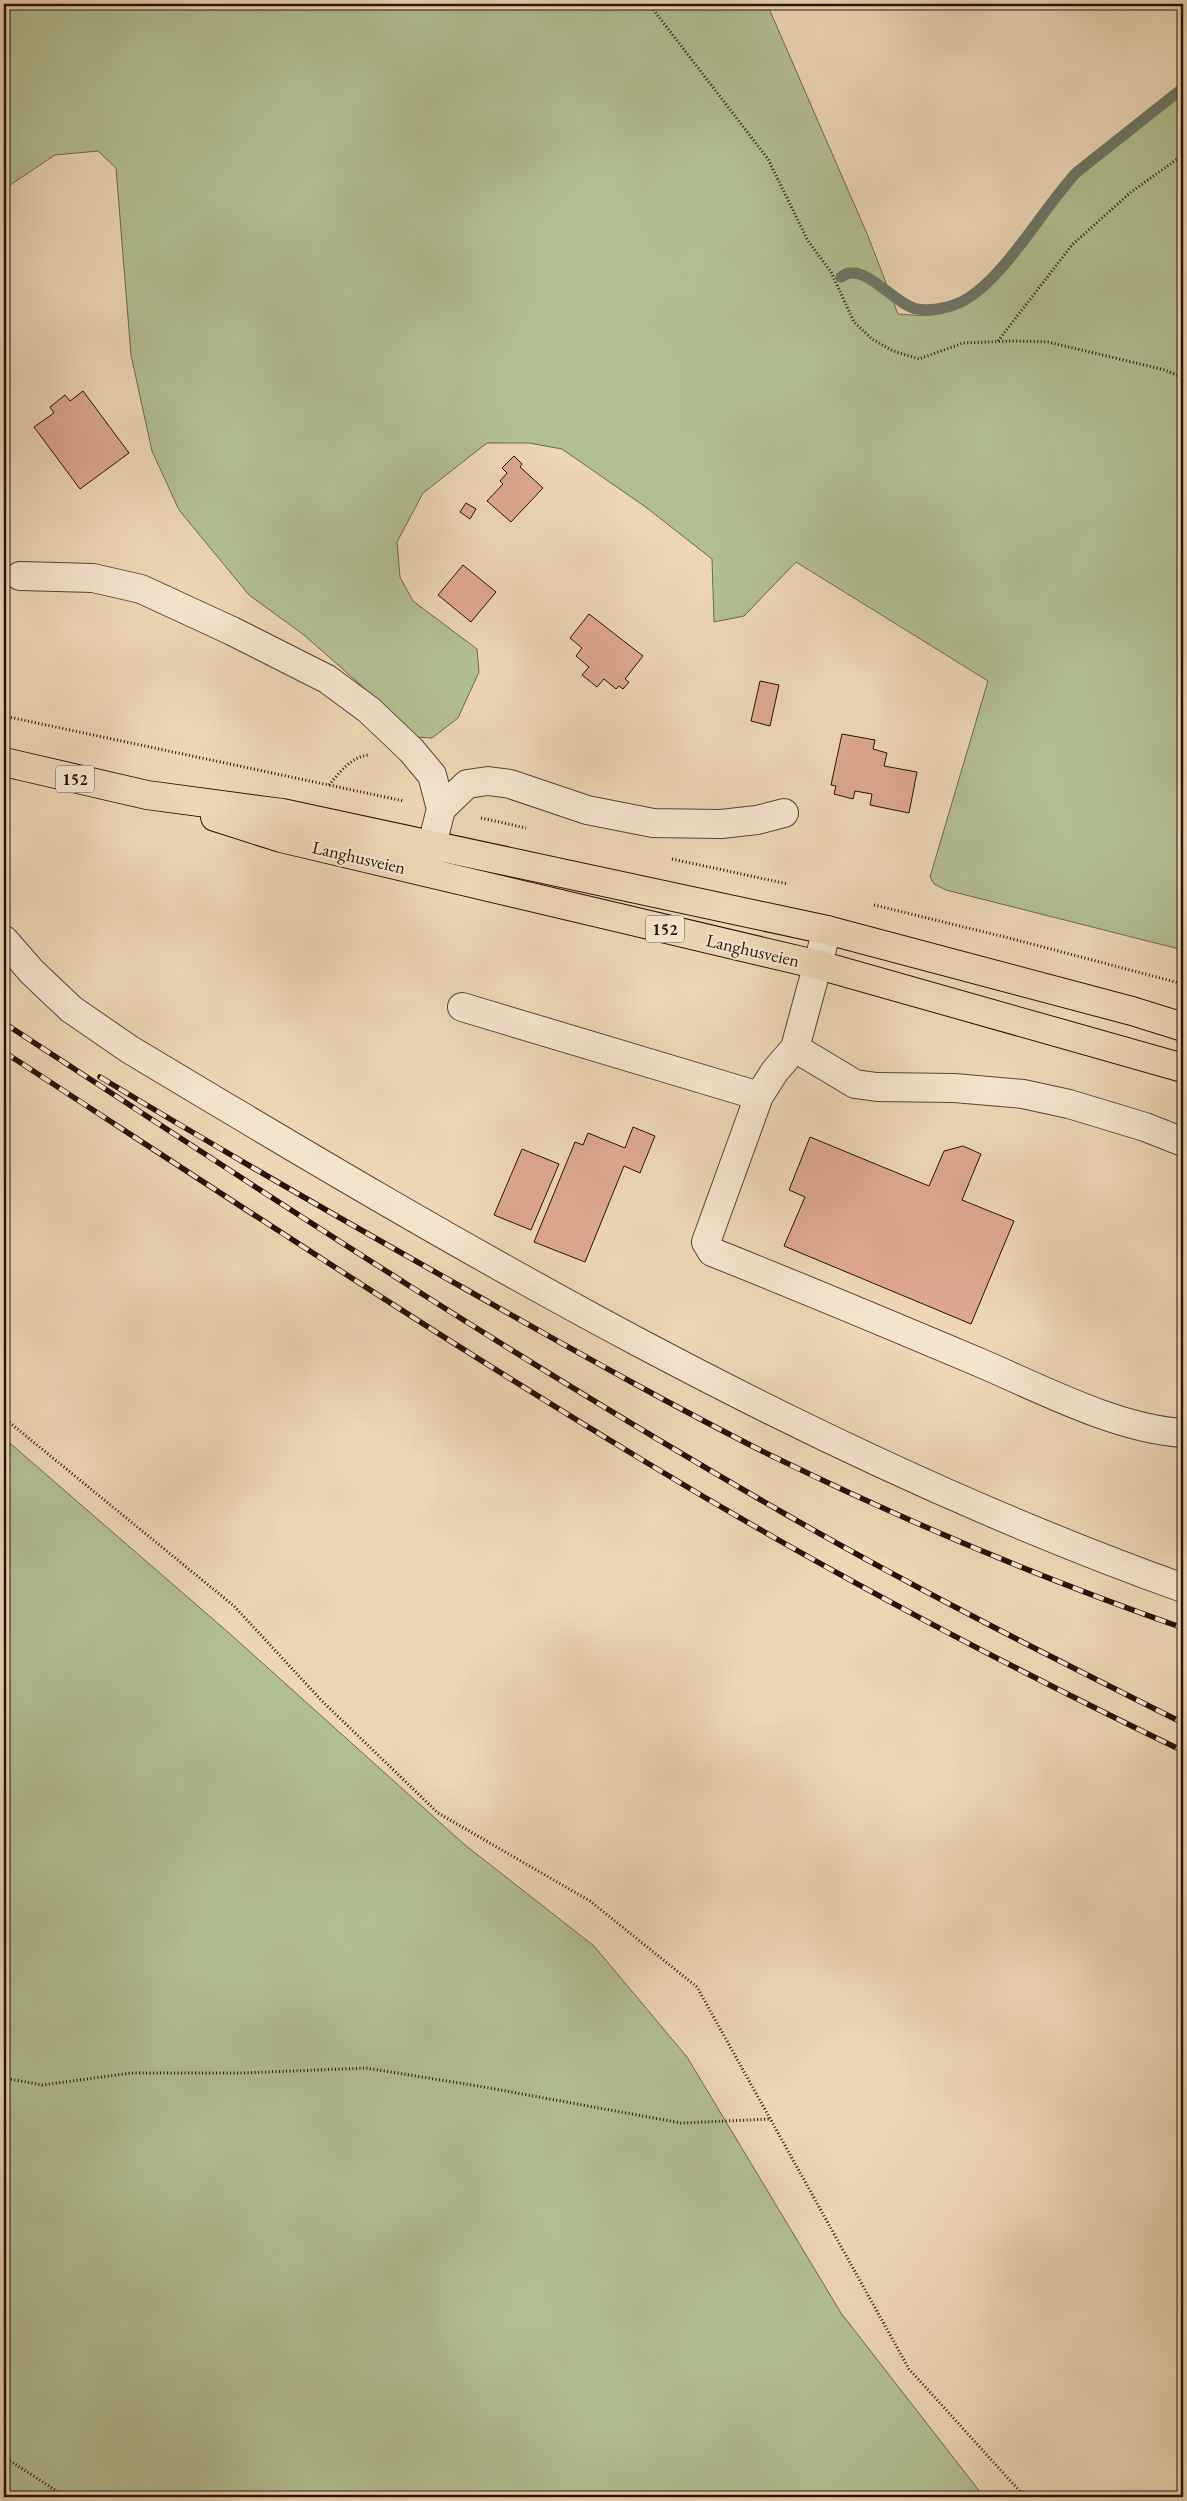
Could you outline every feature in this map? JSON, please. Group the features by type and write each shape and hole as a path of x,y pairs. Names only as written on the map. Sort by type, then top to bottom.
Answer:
{"main road":[{"name":"Langhusveien","path":"4,762 146,795 281,838 819,965 1183,1068"},
{"name":"Langhusveien","path":"146,795 282,813 827,930 1122,1008 1183,1027"}],"lane":[{"path":"20,576 93,578 141,589 232,631 327,679 369,710 411,750 432,775 441,809 425,872"},
{"path":"441,809 467,784 488,781 536,792 587,810 654,824 721,824 757,820 784,813"},
{"path":"827,930 795,1048 775,1071 759,1096 706,1242 712,1252 815,1292 1066,1400 1141,1427 1161,1432 1183,1433"},
{"path":"4,940 32,972 72,1009 129,1049 542,1290 832,1441 1088,1554 1183,1588"},
{"path":"462,1007 759,1096"},
{"path":"795,1048 855,1084 878,1087 954,1088 1023,1094 1069,1104 1145,1127 1183,1142"}],"path":[{"path":"649,4 768,159 808,241 831,272 844,305 862,331 893,351 919,359 964,344 998,341 1048,342 1165,370 1183,378"},
{"path":"998,341 1072,245 1131,192 1183,155"},
{"path":"4,716 441,809"},
{"path":"329,785 343,768 362,755 411,750"},
{"path":"4,1418 234,1606 322,1701 438,1813 590,1901 697,1987 909,2368 1025,2497"},
{"path":"4,2078 42,2085 132,2073 244,2073 366,2068 484,2086 682,2123 770,2119"},
{"path":"4,2456 66,2497"}],"green space":[{"path":"4,4 767,4 868,236 898,314 926,315 943,313 964,304 983,291 1001,274 1077,176 1115,144 1183,95 1183,950 946,890 934,884 930,877 988,681 796,562 744,616 714,622 712,559 647,508 562,449 529,443 487,443 423,493 397,542 400,577 413,601 477,649 479,672 458,718 432,738 381,735 363,687 304,635 249,595 179,510 152,451 131,355 116,168 98,151 55,155 4,189"},
{"path":"4,1438 229,1633 465,1845 594,1946 687,2057 841,2313 984,2497 4,2497"}],"building":[{"path":"83,391 129,453 80,489 34,427 54,413 50,407 65,395 70,401"},
{"path":"514,456 522,464 520,467 543,488 511,522 487,501 503,484 500,481 507,473 502,468"},
{"path":"466,503 476,509 470,519 460,512"},
{"path":"463,565 496,592 471,622 438,595"},
{"path":"589,614 643,656 625,679 629,682 623,689 619,686 616,689 604,679 597,687 582,675 589,667 576,656 582,648 570,638"},
{"path":"760,681 779,685 770,726 751,721"},
{"path":"842,734 875,740 873,749 887,753 884,766 917,772 909,813 870,805 872,794 855,791 853,799 834,794 836,786 831,785"},
{"path":"633,1127 655,1136 640,1173 624,1166 585,1262 534,1242 575,1142 583,1145 588,1133 625,1148"},
{"path":"810,1137 929,1186 944,1151 963,1146 981,1154 962,1200 1014,1221 971,1324 784,1246 805,1197 789,1190"},
{"path":"522,1149 559,1164 531,1230 494,1215"}],"waterway":[{"path":"841,277 850,273 869,278 908,306 917,309 928,310 951,306 961,302 977,292 992,278 1077,172 1183,88"}],"railway":[{"path":"4,1023 389,1273 681,1453 780,1511 930,1594 1183,1723"},
{"path":"4,1052 405,1312 567,1414 714,1503 913,1614 1047,1684 1183,1751"},
{"path":"100,1077 369,1235 615,1373 732,1436 822,1480 975,1548 1078,1590 1183,1628"}]}
